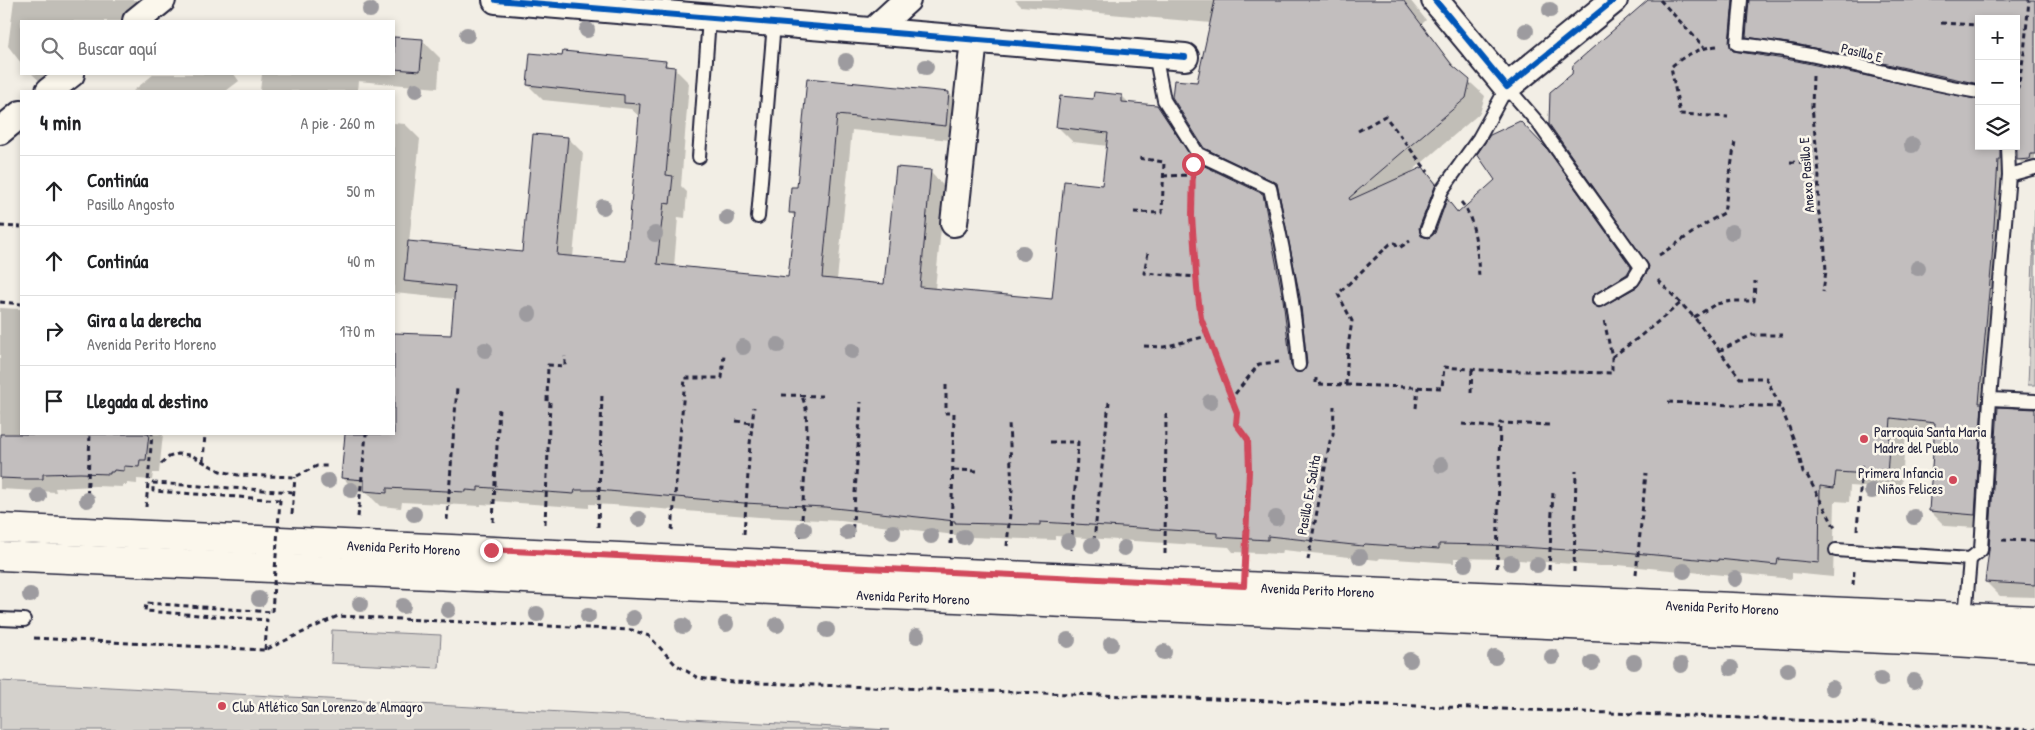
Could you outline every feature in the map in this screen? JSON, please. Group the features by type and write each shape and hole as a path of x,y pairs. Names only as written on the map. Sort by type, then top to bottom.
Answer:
{"main road":[{"name":"Avenida Perito Moreno","path":"0,528 850,566 1244,586 2035,620"},
{"name":"Avenida Perito Moreno","path":"0,556 2035,647"}],"street":[{"path":"137,20 162,0"},
{"path":"496,0 1185,57"},
{"path":"873,31 907,0"},
{"path":"1436,0 1508,87 1614,0"},
{"path":"954,223 974,40"},
{"path":"50,90 70,75"},
{"path":"0,130 20,115"}],"lane":[{"path":"1737,44 1741,0"},
{"path":"699,157 709,18"},
{"path":"758,217 774,23"},
{"name":"Pasillo E","path":"1737,44 1777,47 1932,85 1975,91"},
{"path":"1156,54 1164,100 1198,154 1270,188 1296,318 1299,365"},
{"path":"1428,230 1444,187 1479,138 1508,87 1538,122 1641,267 1633,280 1599,300"},
{"path":"1841,550 1970,559 1981,550 1990,399 2009,176 2008,150"},
{"path":"2009,176 2035,168"},
{"path":"1990,399 2035,401"},
{"path":"1965,617 1970,559"},
{"path":"0,619 24,620"}],"path":[{"path":"1660,0 1704,47"},
{"path":"2020,76 2029,0"},
{"path":"1941,23 1975,25"},
{"path":"2020,28 2026,28"},
{"path":"1728,118 1680,114 1671,67 1678,60 1704,47 1737,44"},
{"path":"2020,52 2024,53"},
{"path":"1358,131 1385,116 1444,187 1467,208 1478,251 1479,278"},
{"path":"1641,267 1679,243 1705,223 1724,213 1735,141"},
{"path":"1198,154 1193,164 1192,216 1201,318 1237,413 1236,424 1248,440 1249,470 1244,586"},
{"path":"1134,212 1162,213 1164,162 1138,158"},
{"path":"1790,162 1816,163"},
{"path":"1163,176 1193,175"},
{"path":"0,226 20,227"},
{"path":"1346,385 1348,347 1352,321 1338,294 1390,244 1395,243 1400,248 1428,230"},
{"path":"1148,253 1144,273 1197,277"},
{"path":"1641,267 1649,270 1682,302 1740,378 1766,378 1781,407 1799,453 1803,473 1807,475 1841,550"},
{"path":"1694,317 1716,304 1732,301 1754,301 1755,281"},
{"path":"1231,399 1259,364 1277,361 1316,367 1316,384 1442,388 1444,367 1612,374 1612,357 1599,300"},
{"path":"0,302 20,304"},
{"path":"1612,357 1682,302"},
{"path":"1719,351 1752,336 1783,335"},
{"path":"1144,346 1164,348 1207,336"},
{"path":"669,558 686,378 722,378 724,354"},
{"path":"544,552 550,402 547,402 548,366 565,366 565,356"},
{"path":"1470,392 1472,368"},
{"path":"946,385 946,413 954,413 950,572"},
{"path":"1416,408 1418,387"},
{"path":"445,548 457,388"},
{"path":"597,555 602,394"},
{"path":"782,395 822,396"},
{"path":"799,565 806,434 806,408 802,396"},
{"path":"850,566 861,402"},
{"path":"1080,578 1109,402"},
{"path":"1668,402 1781,407"},
{"path":"491,550 499,407"},
{"path":"742,562 754,407"},
{"path":"1165,582 1166,410"},
{"path":"736,421 752,423"},
{"path":"1005,574 1012,490 1009,422"},
{"path":"1496,596 1500,423 1552,425"},
{"path":"1462,424 1500,428"},
{"path":"86,532 90,435"},
{"path":"144,535 152,435"},
{"path":"203,461 205,435"},
{"path":"355,544 366,435"},
{"path":"1050,442 1078,442 1080,578"},
{"path":"161,464 169,457 178,454 190,455 220,471 238,475 295,477 317,466 330,466"},
{"path":"954,470 979,471"},
{"path":"1560,599 1576,471"},
{"path":"1634,602 1646,472"},
{"path":"265,650 267,620 145,611 146,603 272,612 280,500 152,491 153,483 294,492 295,477"},
{"path":"1553,492 1560,599"},
{"path":"1981,539 2035,541"},
{"path":"24,620 35,640 265,650 338,616 632,630 648,636 674,664 698,678 733,682 1180,699 1515,709 2035,730"}],"shaded area":[{"path":"2035,209 2035,385 2028,385"},
{"path":"332,630 441,635 439,668 331,663"},
{"name":"Club Atlético San Lorenzo de Almagro","path":"0,681 889,730 0,730"}],"building":[{"path":"1215,0 1403,0 1452,65 1470,80 1466,98 1349,198 1350,200 1423,167 1436,184 1419,228 1421,236 1429,238 1435,233 1447,199 1458,213 1495,180 1477,154 1490,135 1520,121 1548,150 1631,267 1627,274 1592,296 1592,304 1599,308 1637,287 1648,271 1649,266 1549,124 1550,92 1572,74 1573,65 1648,0 1733,0 1729,43 1733,51 1797,61 1975,99 1975,150 2000,150 2000,160 1998,160 1992,259 1979,403 1982,403 1975,515 1929,511 1935,423 1891,418 1887,475 1836,472 1834,488 1820,486 1819,563 1778,559 1777,565 1603,550 1603,552 1439,544 1439,549 1365,544 1363,546 1268,536 1268,540 1217,537 1217,533 1040,522 1040,525 955,523 955,521 825,507 744,503 597,490 575,490 574,494 478,487 478,491 466,490 466,492 387,488 387,493 364,491 364,480 341,478 345,435 395,435 395,333 451,335 455,286 404,281 408,241 522,252 533,134 568,137 557,255 626,261 640,104 624,103 624,95 527,85 530,53 562,56 563,51 666,61 665,66 675,67 666,175 673,176 670,204 664,203 657,264 788,277 795,213 789,213 791,187 797,187 807,78 949,92 946,126 837,115 822,278 884,284 896,167 931,170 920,287 1052,299 1064,181 1102,185 1108,133 1056,127 1060,96 1093,99 1094,92 1122,95 1122,102 1157,105 1194,161 1263,194 1283,299 1291,366 1296,372 1303,372 1307,364 1300,297 1277,183 1204,148 1172,97 1174,80 1197,82"},
{"path":"1749,0 2035,0 2035,154 2031,154 2030,159 2017,160 2017,150 2020,150 2020,15 1975,15 1975,83 1800,45 1746,37"},
{"path":"395,37 423,39 420,71 395,69"},
{"path":"1998,407 2035,409 2035,585 1985,582 1989,550"},
{"path":"0,434 149,435 146,460 140,460 139,467 124,466 124,471 114,470 110,474 43,474 43,479 0,478"}],"cycle path":[{"path":"496,0 1185,57"},
{"path":"1435,0 1507,87 1614,0"}],"place":[{"name":"Parroquia Santa Maria Madre del Pueblo","path":"1864,439"},
{"name":"Primera Infancia Niños Felices","path":"1953,480"},
{"name":"Club Atlético San Lorenzo de Almagro","path":"222,706"}],"route":[{"path":"491,550 1244,586 1249,470 1248,440 1236,424 1237,413 1201,318 1192,216 1193,164"}]}
